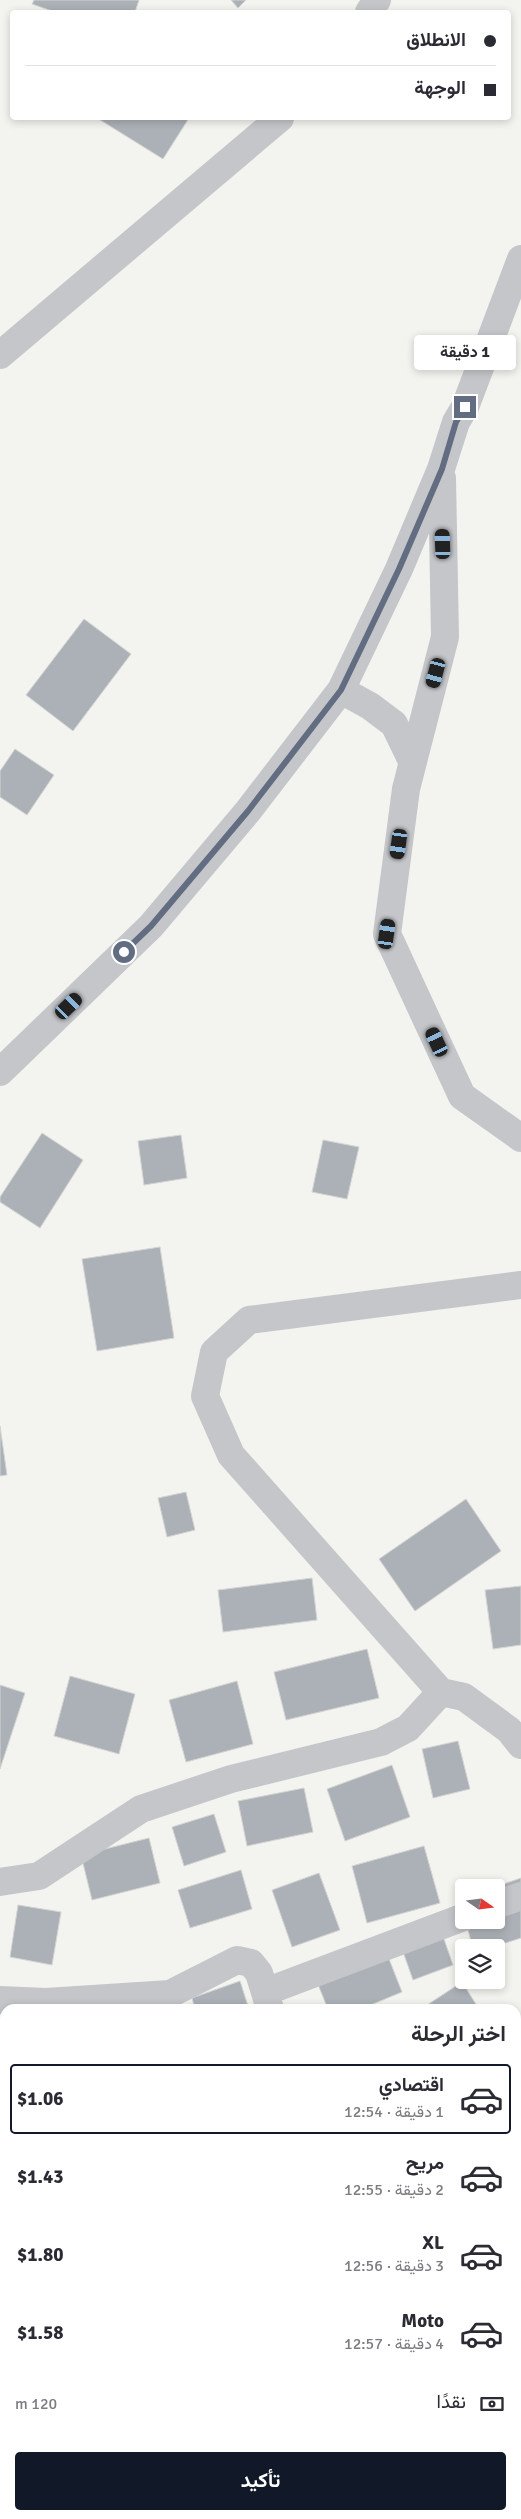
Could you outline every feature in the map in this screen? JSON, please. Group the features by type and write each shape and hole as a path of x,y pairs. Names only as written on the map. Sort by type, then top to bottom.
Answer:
{"street":[{"path":"0,355 278,120"},
{"path":"0,1072 151,926 248,811 341,690 399,569 442,469 456,422 465,407 521,259"},
{"path":"442,469 446,638 412,761 406,790 387,934 462,1096 521,1138"},
{"path":"341,690 370,706 394,724 412,761"},
{"path":"521,1285 249,1320 214,1352 206,1396 231,1456 441,1692 464,1697 509,1730 521,1746"},
{"path":"0,1882 38,1876 141,1809 232,1779 382,1742 408,1728 441,1692"},
{"path":"505,1902 521,1896"},
{"path":"0,2000 46,2002 170,1994 237,1960 251,1963 259,1973 267,2000 455,1921"}],"building":[{"path":"34,0 139,0 136,10 49,10 32,4"},
{"path":"231,0 246,0 238,8"},
{"path":"100,120 188,120 163,159"},
{"path":"84,619 131,654 73,731 26,695"},
{"path":"15,749 54,775 27,815 0,797 0,771"},
{"path":"42,1133 83,1160 40,1228 0,1202 0,1197"},
{"path":"181,1135 187,1178 144,1185 138,1141"},
{"path":"323,1140 359,1147 347,1199 312,1192"},
{"path":"160,1247 174,1338 97,1351 82,1259"},
{"path":"0,1426 7,1475 0,1476"},
{"path":"186,1492 195,1530 167,1537 158,1498"},
{"path":"466,1499 501,1551 415,1611 379,1559"},
{"path":"312,1578 317,1620 223,1632 218,1590"},
{"path":"521,1586 521,1645 493,1649 485,1590"},
{"path":"367,1649 379,1698 286,1720 274,1672"},
{"path":"70,1676 135,1694 119,1754 54,1736"},
{"path":"237,1681 253,1744 186,1762 169,1700"},
{"path":"0,1685 25,1693 0,1769"},
{"path":"458,1741 470,1789 433,1798 422,1749"},
{"path":"392,1765 410,1817 345,1841 327,1789"},
{"path":"304,1788 313,1832 247,1846 238,1801"},
{"path":"214,1814 226,1852 184,1866 172,1827"},
{"path":"149,1838 160,1883 92,1900 81,1855"},
{"path":"424,1846 440,1903 367,1923 352,1866"},
{"path":"241,1870 252,1909 190,1928 178,1890"},
{"path":"319,1873 340,1930 292,1947 272,1890"},
{"path":"521,1878 521,1938 505,1943 505,1939 470,1939 468,1929 505,1929 505,1884"},
{"path":"18,1905 61,1912 52,1965 10,1957"},
{"path":"436,1916 453,1965 413,1980 396,1932"},
{"path":"380,1936 402,1992 373,2004 326,2004 310,1965"},
{"path":"240,1981 247,2004 194,2004 192,1998"},
{"path":"455,1987 455,1989 466,1989 476,2004 429,2004"}],"route":[{"path":"124,952 151,926 248,811 341,690 399,569 442,469 456,422 465,407"}]}
